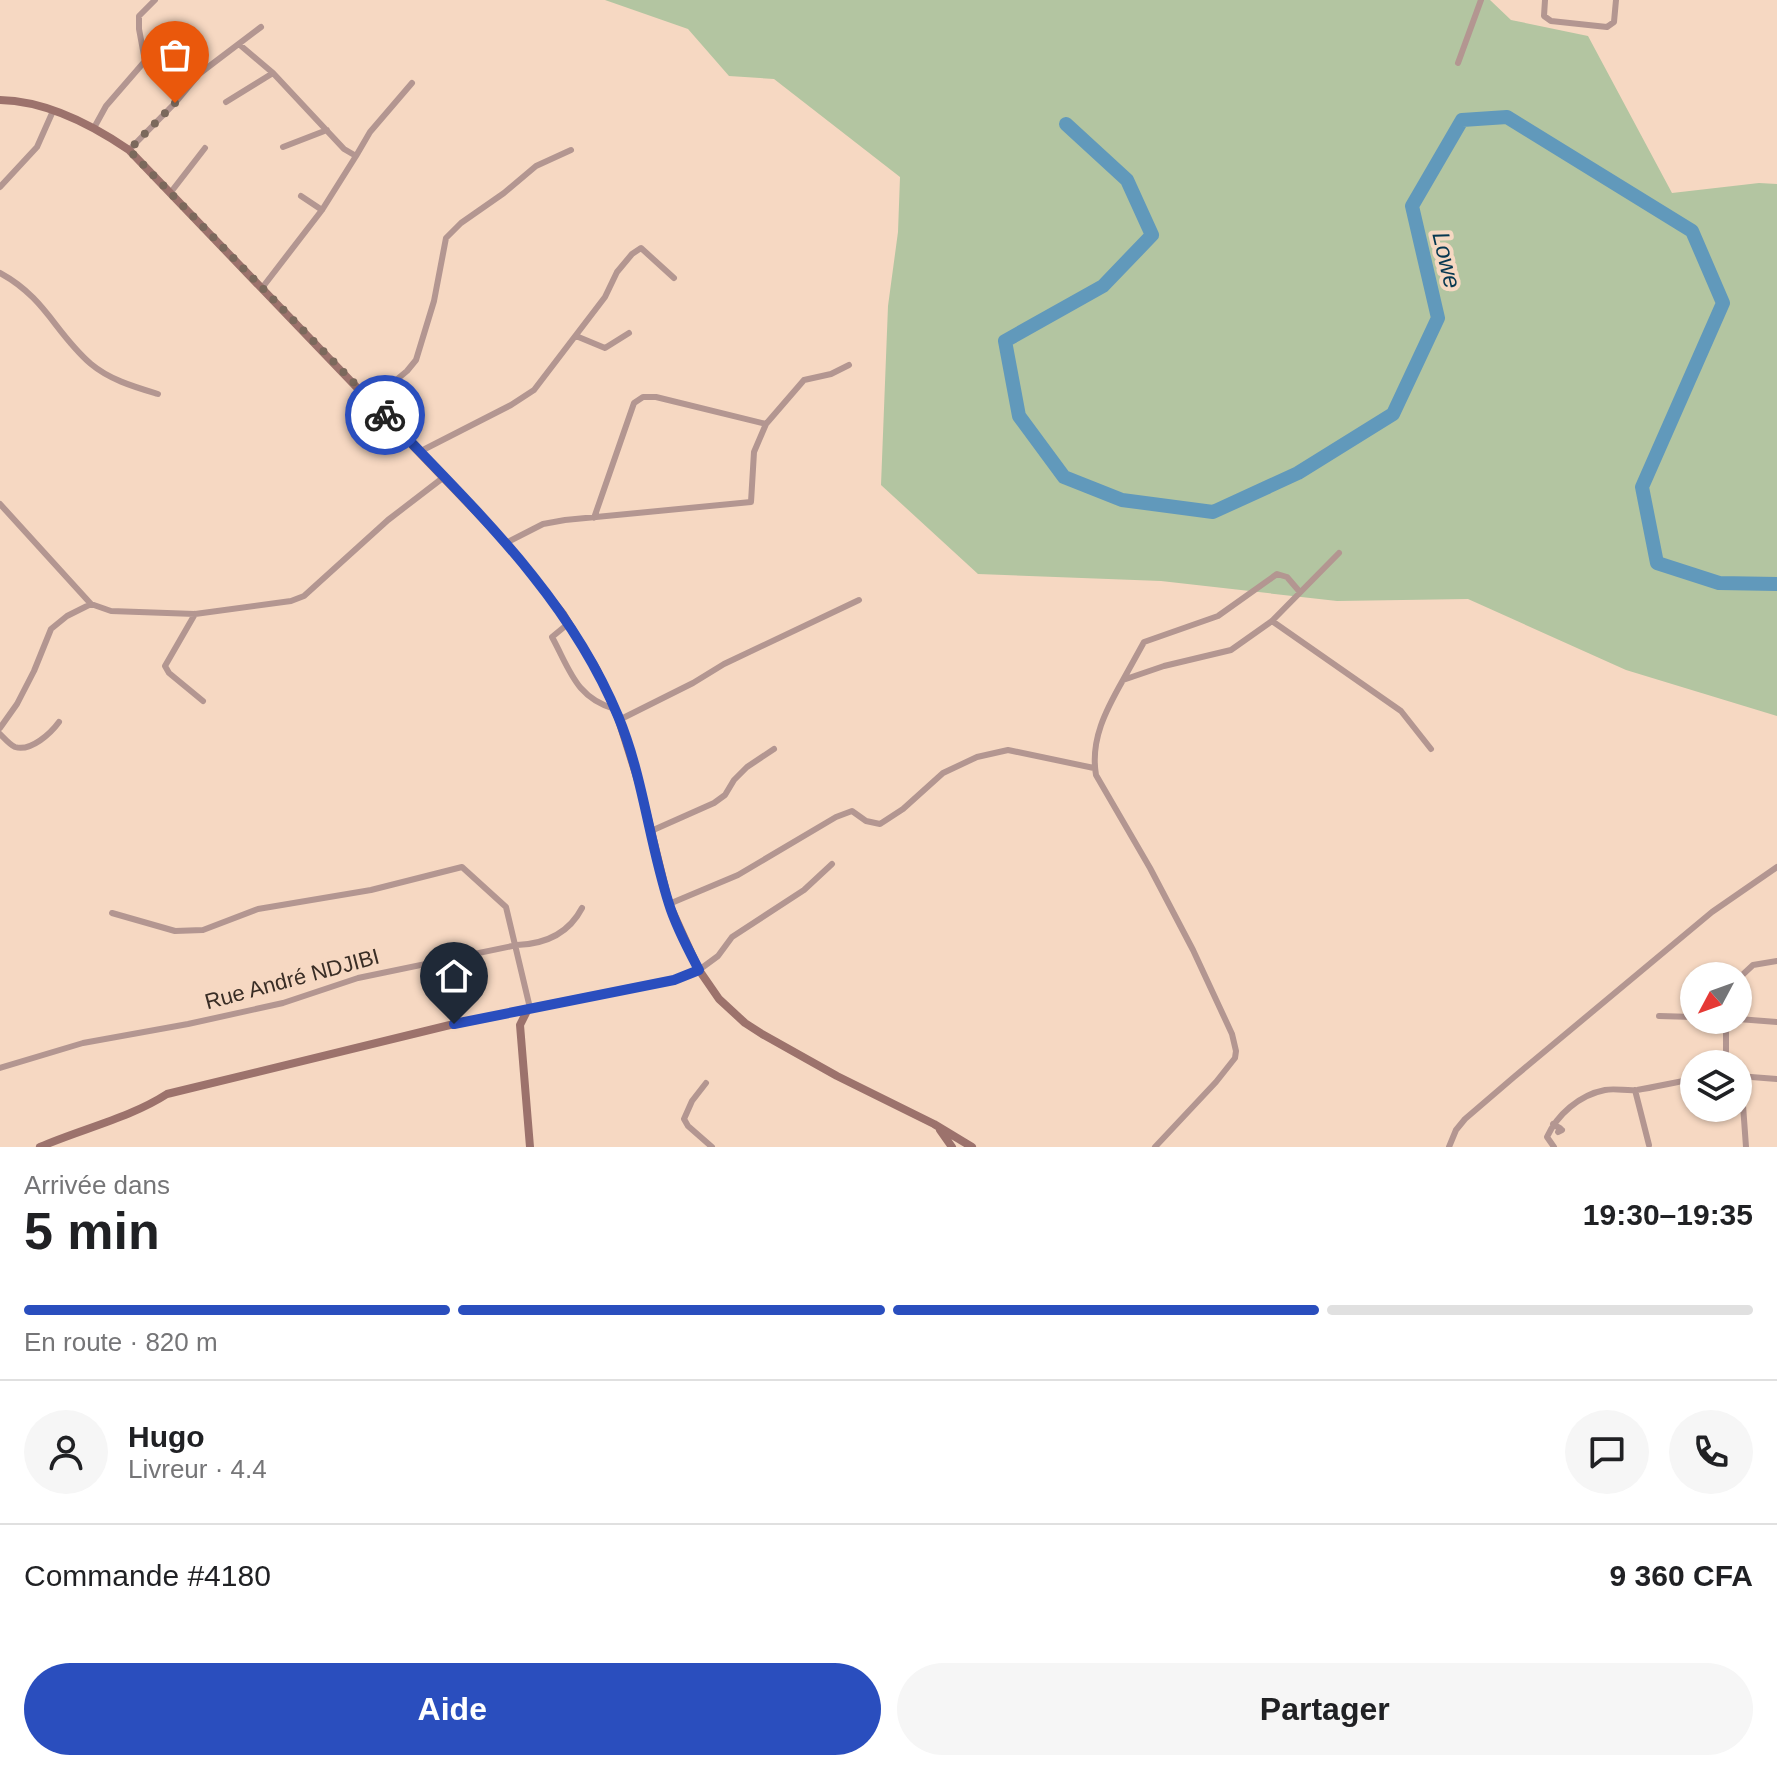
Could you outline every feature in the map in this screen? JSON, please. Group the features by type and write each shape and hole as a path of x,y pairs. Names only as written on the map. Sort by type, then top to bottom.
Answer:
{"street":[{"path":"95,126 112,98 145,61 139,16 155,0"},
{"path":"1458,63 1481,0"},
{"path":"1545,0 1544,16 1551,21 1607,27 1614,22 1616,0"},
{"path":"129,150 199,74 261,27"},
{"path":"240,45 273,73 344,149 356,156"},
{"path":"226,102 273,73"},
{"path":"262,288 322,210 370,132 412,83"},
{"path":"0,100 53,111 95,126 129,150 444,477 543,586 597,670 615,709 669,904 699,970 730,1011 753,1029 972,1147"},
{"path":"0,187 37,147 53,111"},
{"path":"283,147 327,130"},
{"path":"171,192 205,148"},
{"path":"371,401 416,360 434,301 446,238 536,166 571,150"},
{"path":"301,196 322,210"},
{"path":"419,452 534,390 605,297 617,272 632,254 641,248 674,278"},
{"path":"0,273 35,297 88,362 104,374 158,394"},
{"path":"576,336 605,348 629,333"},
{"path":"506,543 543,524 751,502 754,452 766,424 804,380 831,374 849,365"},
{"path":"594,518 634,403 643,397 656,397 766,424"},
{"path":"0,504 91,604 111,611 195,614 291,601 304,596 388,520 444,477"},
{"path":"1123,680 1164,666 1231,650 1272,621 1339,553"},
{"path":"1155,1147 1207,1093 1235,1058 1236,1051 1227,1022 1193,950 1150,868 1107,797 1094,768 1100,726 1144,642 1218,616 1277,574 1287,577 1299,591"},
{"path":"619,720 724,664 859,600"},
{"path":"0,728 34,671 51,629 67,616 91,604"},
{"path":"195,614 165,666 169,673 203,701"},
{"path":"1272,621 1401,711 1431,749"},
{"path":"569,623 552,637 590,699 615,709"},
{"path":"0,734 12,745 20,747 48,737 59,722"},
{"path":"651,831 714,803 725,795 747,767 774,749"},
{"path":"669,904 738,875 836,817 852,811 866,821 880,824 903,809 943,773 977,757 1008,750 1094,768"},
{"path":"40,1147 145,1108 167,1094 506,1013 674,980 699,970 718,956 732,937 804,890 832,864"},
{"path":"112,913 175,931 203,930 258,909 371,890 462,867 504,902 517,945 529,1009 520,1025 530,1147"},
{"path":"1449,1147 1456,1130 1489,1098 1712,912 1777,867"},
{"name":"Rue André NDJIBI","path":"0,1068 83,1043 283,1003 358,978 530,944 561,933 574,923 582,908"},
{"path":"1752,966 1777,961"},
{"path":"506,1013 520,1025"},
{"path":"1659,1016 1680,1017"},
{"path":"1752,1020 1777,1022"},
{"path":"1752,1077 1777,1079"},
{"path":"1554,1147 1547,1137 1553,1124 1569,1107 1604,1090 1635,1090 1680,1082"},
{"path":"706,1083 692,1101 684,1119 712,1147"},
{"path":"1635,1090 1649,1145"},
{"path":"1744,1122 1746,1147"},
{"path":"934,1124 952,1147"}],"green space":[{"path":"605,0 1490,0 1511,20 1588,36 1672,193 1759,183 1777,184 1777,716 1626,670 1468,599 1337,601 1161,581 978,574 881,485 888,306 898,232 900,177 774,79 729,76 688,29"}],"waterway":[{"name":"Lowe","path":"1066,124 1127,180 1152,235 1103,286 1005,341 1019,416 1064,477 1122,500 1213,512 1298,473 1393,414 1438,318 1412,206 1462,120 1507,117 1692,231 1723,303 1642,487 1657,563 1719,583 1777,584"}],"way so far":[{"path":"175,103 129,150 385,415"}],"route":[{"path":"385,415 543,586 597,670 619,720 641,790 669,904 699,970 674,980 454,1024"}]}
